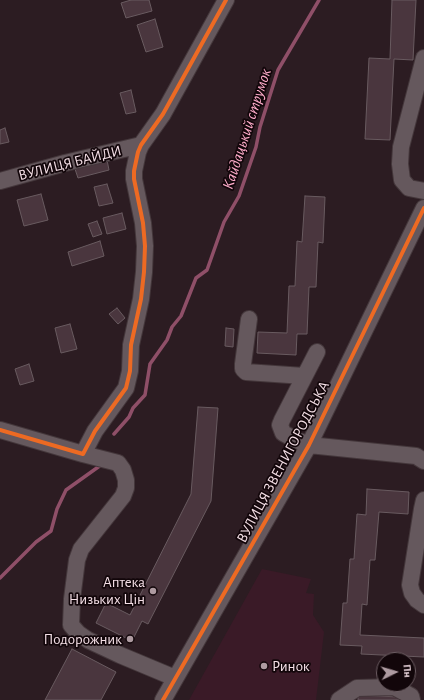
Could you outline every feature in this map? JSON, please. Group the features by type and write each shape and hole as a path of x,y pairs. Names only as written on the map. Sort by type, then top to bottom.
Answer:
{"street":[{"path":"83,454 95,431 126,388 130,371 131,345 141,299 145,246 143,223 134,179 137,156 141,145 163,114 226,0"},
{"path":"424,58 401,147 400,164 402,180 409,188 424,191"},
{"name":"ВУЛИЦЯ БАЙДИ","path":"0,181 65,163 141,145"},
{"name":"ВУЛИЦЯ ЗВЕНИГОРОДСЬКА","path":"163,700 309,446 424,209"},
{"path":"249,319 243,361 243,368 246,372 304,376"},
{"path":"317,352 284,414 280,425 283,433 294,440 309,446 416,456 424,461"},
{"path":"0,430 118,463 123,470 126,480 126,488 123,496 81,549 76,560 71,625 78,633 88,640 175,678"},
{"path":"424,500 410,585 412,593 417,600 424,605"},
{"path":"339,700 356,688 394,687 411,696 412,700"}],"shaded area":[{"name":"Ринок","path":"262,569 311,579 306,593 314,594 313,615 324,632 316,700 189,700"}],"building":[{"path":"131,0 149,0 152,11 126,18 121,3"},
{"path":"392,0 416,0 413,60 394,59 390,140 365,139 369,58 390,59"},
{"path":"155,19 163,47 146,52 137,25"},
{"path":"131,90 136,112 126,114 120,93"},
{"path":"5,128 9,142 0,144 0,130"},
{"path":"107,160 109,170 78,178 75,169"},
{"path":"107,184 113,203 99,206 94,187"},
{"path":"41,194 48,220 24,226 17,200"},
{"path":"305,196 325,197 323,243 318,242 316,287 309,287 307,334 297,334 296,355 257,353 258,332 287,333 289,286 295,286 297,241 302,242"},
{"path":"122,213 126,229 107,234 103,218"},
{"path":"97,221 102,234 93,237 88,224"},
{"path":"100,241 104,256 72,266 68,252"},
{"path":"117,308 125,318 118,324 109,314"},
{"path":"70,324 77,349 61,353 55,328"},
{"path":"226,328 234,329 233,347 225,346"},
{"path":"29,364 34,381 20,385 15,369"},
{"path":"198,407 218,408 211,501 148,624 142,621 132,641 96,623 106,603 130,615 191,494"},
{"path":"367,489 409,492 408,514 379,512 375,560 370,560 367,605 362,604 360,635 424,638 424,657 416,657 416,652 376,652 376,655 361,654 362,646 340,645 343,603 347,603 350,559 354,559 357,514 366,515"},
{"path":"72,649 116,672 101,700 45,700"},
{"path":"358,695 399,697 399,700 358,700"}],"waterway":[{"name":"Кайдацький струмок","path":"114,434 129,417 133,408 145,395 150,364 167,340 172,327 181,316 196,278 207,270 224,222 239,196 256,147 260,127 278,70 319,0"},
{"name":"Кайдацький струмок","path":"0,578 36,542 51,531 57,509 66,490 101,465"}],"cycle path":[{"path":"0,430 83,454 95,431 126,388 130,371 131,345 141,299 144,272 145,246 143,223 134,179 138,152 141,145 163,114 226,0"},
{"path":"163,700 309,445 424,208"}],"place":[{"name":"Аптека Низьких Цін","path":"153,591"},
{"name":"Подорожник","path":"130,639"},
{"name":"Ринок","path":"264,666"}]}
